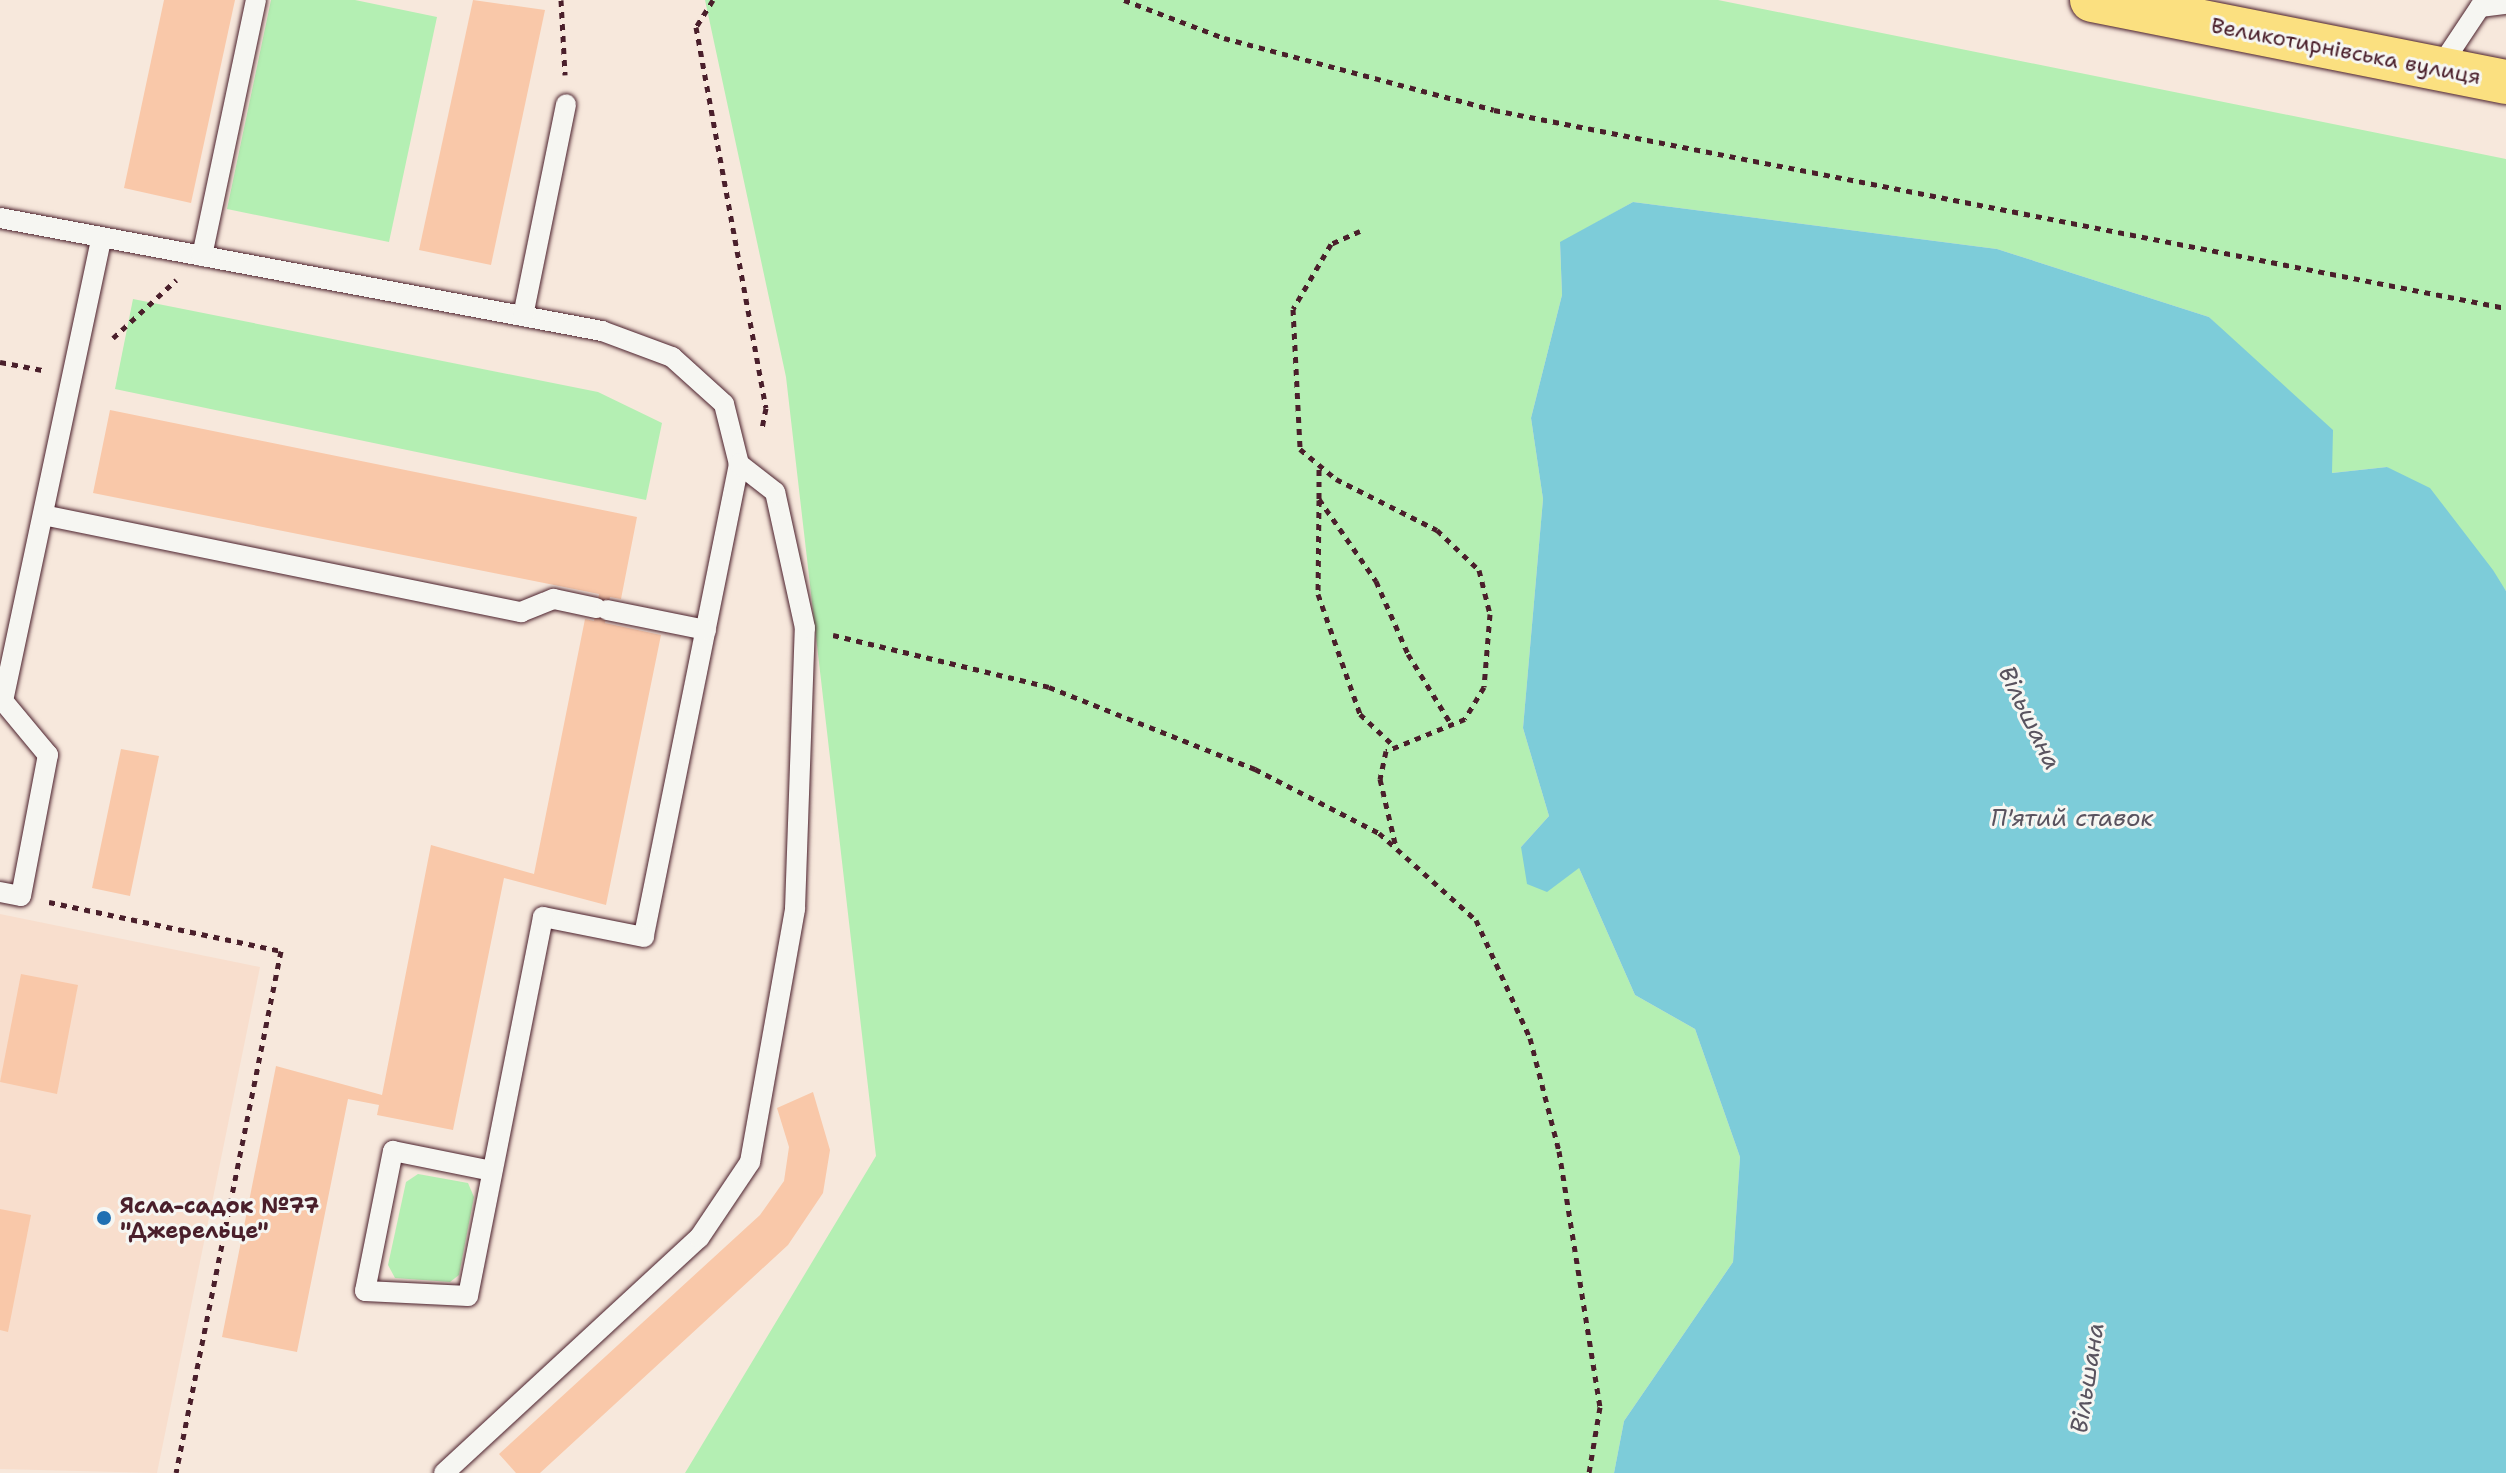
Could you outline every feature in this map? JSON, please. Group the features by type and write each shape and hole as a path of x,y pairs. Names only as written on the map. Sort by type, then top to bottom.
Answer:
{"main road":[{"name":"Великотирнівська вулиця","path":"2092,0 2506,82"}],"lane":[{"path":"202,256 256,0"},
{"path":"2438,70 2480,7 2506,4"},
{"path":"523,316 566,104"},
{"path":"0,218 602,331 672,357 724,404 739,464 644,937 543,917 468,1296 365,1291 393,1151 492,1171"},
{"path":"0,892 21,896 48,755 3,701 22,599 102,237"},
{"path":"444,1473 699,1238 750,1162 795,909 805,628 775,492 739,464"},
{"path":"43,515 521,612 554,599 706,630"},
{"path":"0,725 28,731"}],"path":[{"path":"561,0 566,104"},
{"path":"713,0 696,27 766,408 760,440 739,464"},
{"path":"1124,0 1252,46 1494,110 2506,308"},
{"path":"1360,231 1331,244 1293,309 1295,422 1300,449 1319,469 1437,530 1479,570 1490,614 1484,687 1465,719 1386,751 1380,779 1396,849"},
{"path":"1319,469 1318,594 1360,714 1395,747"},
{"path":"1319,499 1376,581 1408,654 1451,724"},
{"path":"805,628 1049,687 1255,769 1396,849 1476,920 1530,1038 1559,1151 1600,1407 1589,1473"},
{"path":"21,896 281,951 176,1473"}],"shaded area":[{"name":"Ясла-садок №77 \"Джерельце\"","path":"0,914 260,967 157,1473 0,1469"}],"green space":[{"path":"271,0 355,0 437,17 389,242 227,209"},
{"path":"705,0 1718,0 2506,159 2506,591 2461,532 2387,467 2332,473 2264,371 2209,317 1997,249 1633,202 1560,243 1562,295 1531,418 1543,499 1523,728 1549,816 1521,847 1579,868 1635,995 1695,1029 1740,1157 1733,1262 1624,1421 1614,1473 685,1473 876,1156 786,377"},
{"path":"133,299 598,392 662,423 646,500 115,389"},
{"path":"418,1174 468,1183 474,1197 459,1275 450,1282 395,1278 388,1265 406,1182"}],"water":[{"name":"П'ятий ставок","path":"1633,202 1997,249 2209,317 2333,430 2332,473 2387,467 2430,488 2493,570 2506,591 2506,1473 1614,1473 1624,1421 1733,1262 1740,1157 1695,1029 1635,995 1579,868 1547,892 1527,884 1521,847 1549,816 1523,728 1543,499 1531,418 1562,295 1560,242"}],"building":[{"path":"164,0 235,0 191,203 124,188"},
{"path":"473,0 545,10 491,265 419,250"},
{"path":"110,410 637,517 621,599 610,597 605,623 661,635 606,905 504,878 453,1130 377,1115 379,1105 348,1099 297,1352 222,1337 276,1066 382,1095 431,845 534,874 585,619 594,621 599,594 93,493"},
{"path":"121,749 159,756 130,896 92,888"},
{"path":"21,974 78,985 57,1094 0,1082"},
{"path":"813,1092 830,1150 823,1193 788,1245 540,1473 516,1473 499,1454 760,1215 784,1181 789,1147 777,1108"},
{"path":"0,1209 31,1215 8,1332 0,1330"}],"place":[{"name":"Ясла-садок №77 \"Джерельце\"","path":"104,1218"}],"water label":[{"name":"Вільшана","path":"2029,718"},
{"name":"Вільшана","path":"2088,1378"}]}
